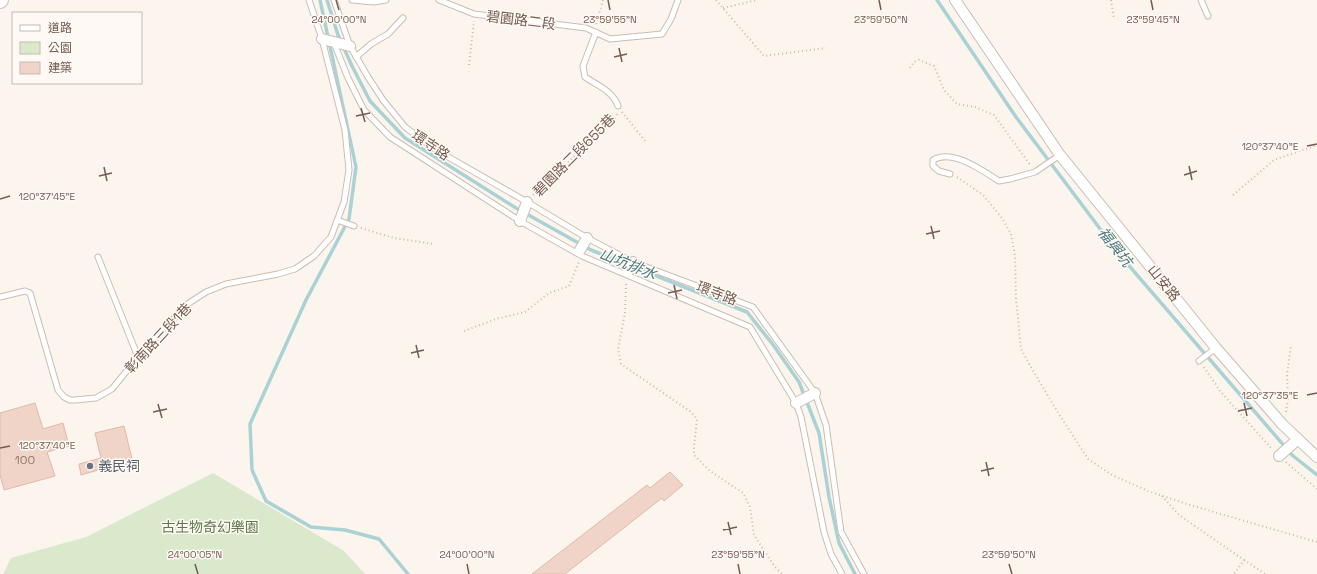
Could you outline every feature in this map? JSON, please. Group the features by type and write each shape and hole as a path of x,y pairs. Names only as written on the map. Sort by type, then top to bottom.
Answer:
{"street":[{"name":"山安路","path":"955,0 1060,155 1216,348 1282,424 1297,440 1317,457"},
{"path":"322,39 350,46"},
{"path":"520,220 526,206"},
{"path":"1279,456 1297,440"}],"lane":[{"name":"彰南路三段1巷","path":"0,297 25,291 30,293 58,390 64,397 70,400 96,398 112,389 138,357 189,303 206,292 226,284 295,270 314,256 331,237 344,202 349,170 345,130 322,39 309,0"},
{"name":"環寺路","path":"334,0 350,46 383,100 405,127 436,150 526,206 583,247 630,267 753,307 807,397 826,425 841,532 864,574"},
{"path":"352,0 374,2 386,0"},
{"name":"碧園路二段","path":"439,0 474,14 586,28 610,39 662,34 671,18 678,0"},
{"path":"1200,0 1208,16"},
{"path":"356,57 371,44 388,34 403,18"},
{"name":"碧園路二段655巷","path":"596,32 583,66 586,78 606,90 616,100 618,106"},
{"name":"環寺路","path":"334,42 348,78 364,110 390,137 520,220 630,267 750,327 807,397"},
{"path":"950,174 939,171 932,166 933,160 938,157 952,158 969,162 999,181 1035,172 1060,155"},
{"path":"337,220 354,226"},
{"path":"98,257 138,357"},
{"path":"1199,361 1216,348"},
{"name":"環寺路","path":"807,397 801,417 824,532 831,554 842,574"}],"path":[{"path":"596,32 596,23 603,0"},
{"path":"716,0 764,56 826,48"},
{"path":"723,8 757,0"},
{"path":"1111,0 1114,19"},
{"path":"469,65 474,14"},
{"path":"910,68 914,62 919,60 934,66 944,90 957,104 975,107 994,115 1035,172"},
{"name":"碧園路二段655巷","path":"618,106 646,142"},
{"name":"碧園路二段655巷","path":"526,206 532,196 616,117 618,106"},
{"path":"1233,196 1274,160 1317,145"},
{"path":"950,174 983,195 1002,218 1011,234 1015,256 1016,298 1020,349 1088,459 1112,475 1161,495 1317,542"},
{"path":"354,226 394,238 434,244"},
{"path":"464,331 496,319 525,312 549,293 569,286 583,247"},
{"path":"630,267 625,313 618,349 621,364 691,412 697,419 694,455 710,471 743,493 750,507 754,535 782,574"},
{"path":"1282,424 1288,399 1287,376 1291,345"},
{"path":"1199,361 1220,391 1279,456 1317,489"},
{"path":"1161,495 1179,515 1265,574"},
{"path":"1234,574 1244,560"}],"green space":[{"name":"古生物奇幻樂園","path":"213,473 344,551 365,574 3,574 11,558 86,537"}],"building":[{"path":"35,403 43,429 63,423 69,446 47,452 55,476 4,490 0,475 0,413"},
{"path":"124,426 133,463 114,467 115,469 106,471 105,468 81,475 79,464 101,458 95,433"},
{"path":"670,472 683,485 664,501 662,498 565,574 532,574 647,485 650,488"}],"waterway":[{"path":"320,0 356,167 349,219 306,300 250,424 252,470 266,501 311,527 345,530 379,539 408,574"},
{"name":"山坑排水","path":"327,0 338,35 370,101 405,138 516,208 591,250 747,312 774,346 799,382 819,433 829,497 839,543 855,574"},
{"name":"福興坑","path":"937,0 1016,117 1119,254 1292,455 1317,475"}],"place":[{"name":"義民祠","path":"90,466"}]}
